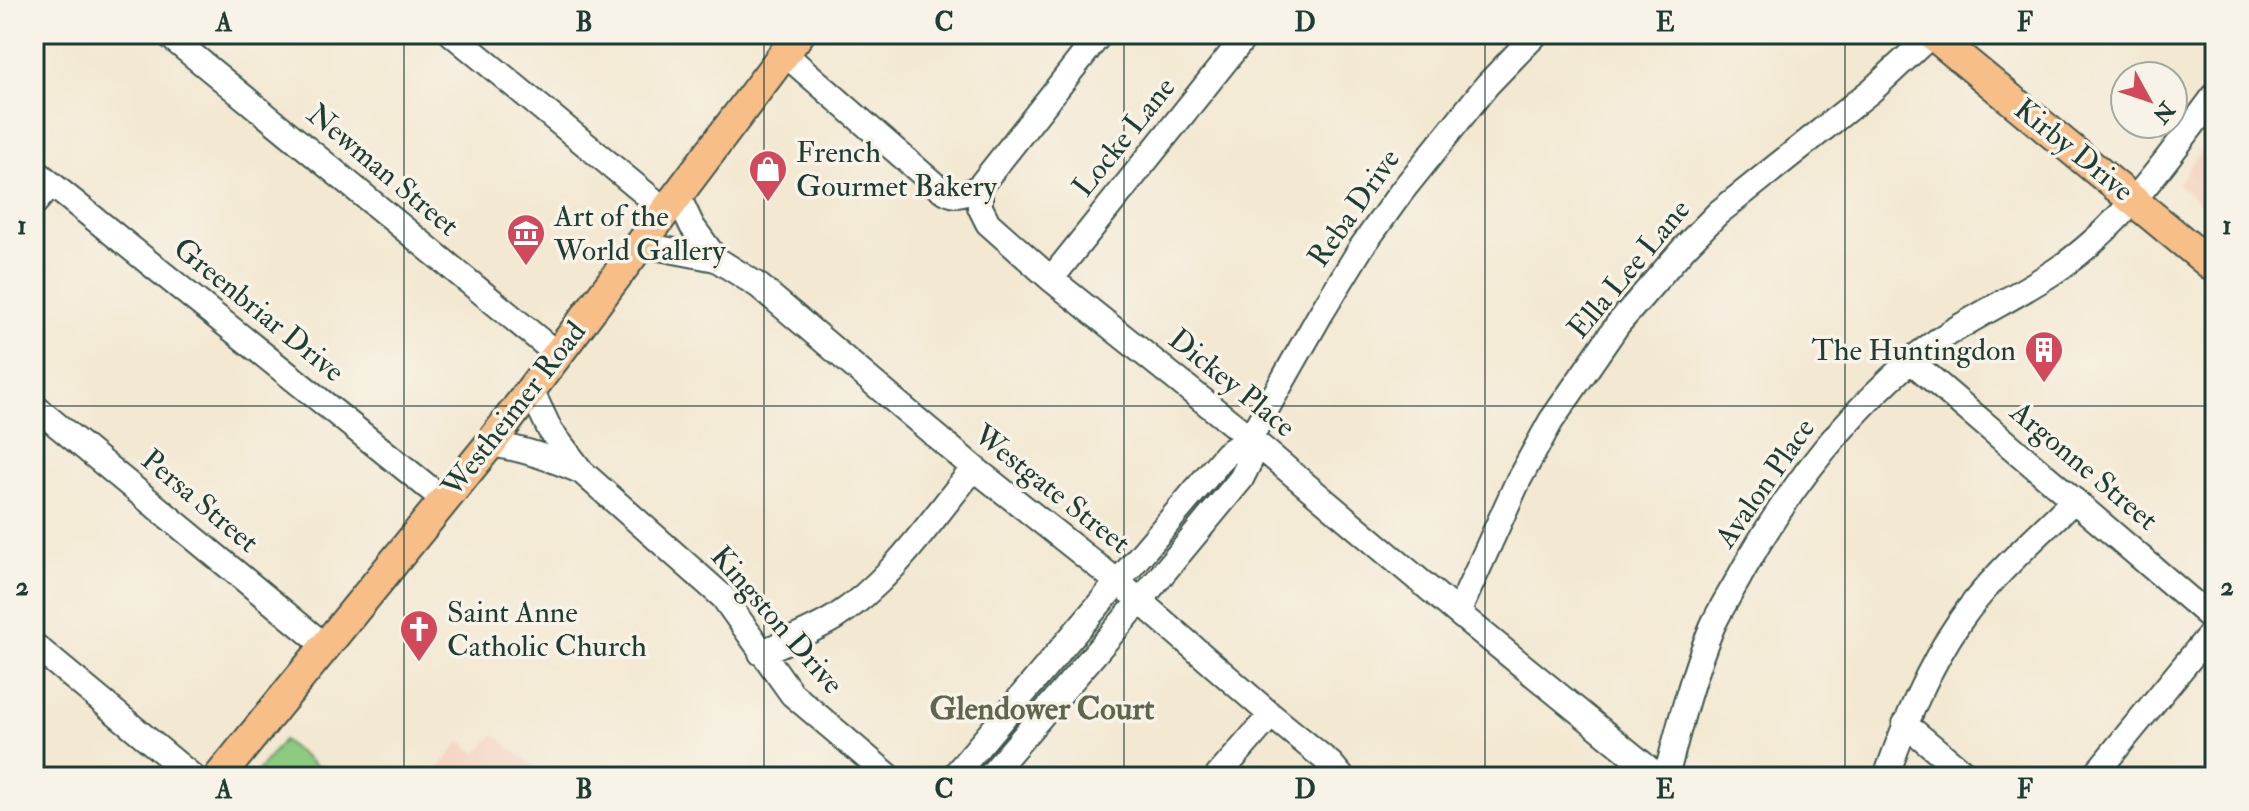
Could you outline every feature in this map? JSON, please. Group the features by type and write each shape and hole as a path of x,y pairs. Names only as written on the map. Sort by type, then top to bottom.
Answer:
{"main road":[{"name":"Kirby Drive","path":"1932,34 2215,268"},
{"name":"Westheimer Road","path":"219,777 490,444 792,44"}],"street":[{"name":"Newman Street","path":"167,34 558,355"},
{"name":"Westgate Street","path":"452,34 671,202 716,259"},
{"path":"792,44 935,185 951,196 962,195 980,186 1100,34"},
{"name":"Locke Lane","path":"1051,279 1247,34"},
{"name":"Reba Drive","path":"953,777 1226,454 1250,438 1361,248 1487,85 1536,34"},
{"name":"Ella Lee Lane","path":"1458,613 1518,481 1551,421 1618,324 1718,213 1872,90 1932,34"},
{"name":"Avalon Place","path":"1666,777 1686,701 1713,625 1756,546 1802,476 1844,426 1911,361 1949,334 2059,268 2111,225 2135,200 2215,95"},
{"path":"34,204 42,177"},
{"name":"Greenbriar Drive","path":"42,177 444,500"},
{"name":"Dickey Place","path":"980,186 980,207 988,223 1051,279 1250,438 1659,777"},
{"name":"Westgate Street","path":"637,248 671,250 716,259 759,286 974,468 1119,583 1331,764 1342,777"},
{"name":"Argonne Street","path":"1911,361 2215,621"},
{"name":"Kingston Drive","path":"531,390 550,430 582,472 723,597 792,694 890,777"},
{"name":"Persa Street","path":"34,406 325,646"},
{"name":"Reba Drive","path":"989,777 1241,479 1251,459 1250,438"},
{"name":"Kingston Drive","path":"490,444 516,447 582,472"},
{"path":"761,653 832,620 855,603 889,571 974,468"},
{"path":"1886,777 1905,724 1928,676 1961,620 2011,562 2074,500"},
{"path":"2093,777 2215,628"},
{"path":"34,645 193,777"},
{"path":"1217,777 1271,715"},
{"path":"1905,724 1969,777"}],"shaded area":[{"path":"2215,132 2215,215 2177,184"},
{"path":"494,734 546,777 431,777 461,741 477,754"},
{"path":"34,756 60,777 34,777"}],"green space":[{"path":"283,740 326,774 328,777 253,777"}],"place":[{"name":"French Gourmet Bakery","path":"768,203"},
{"name":"Art of the World Gallery","path":"526,267"},
{"name":"The Huntingdon","path":"2044,384"},
{"name":"Saint Anne Catholic Church","path":"419,663"}],"district":[{"name":"Glendower Court","path":"1042,709"}]}
